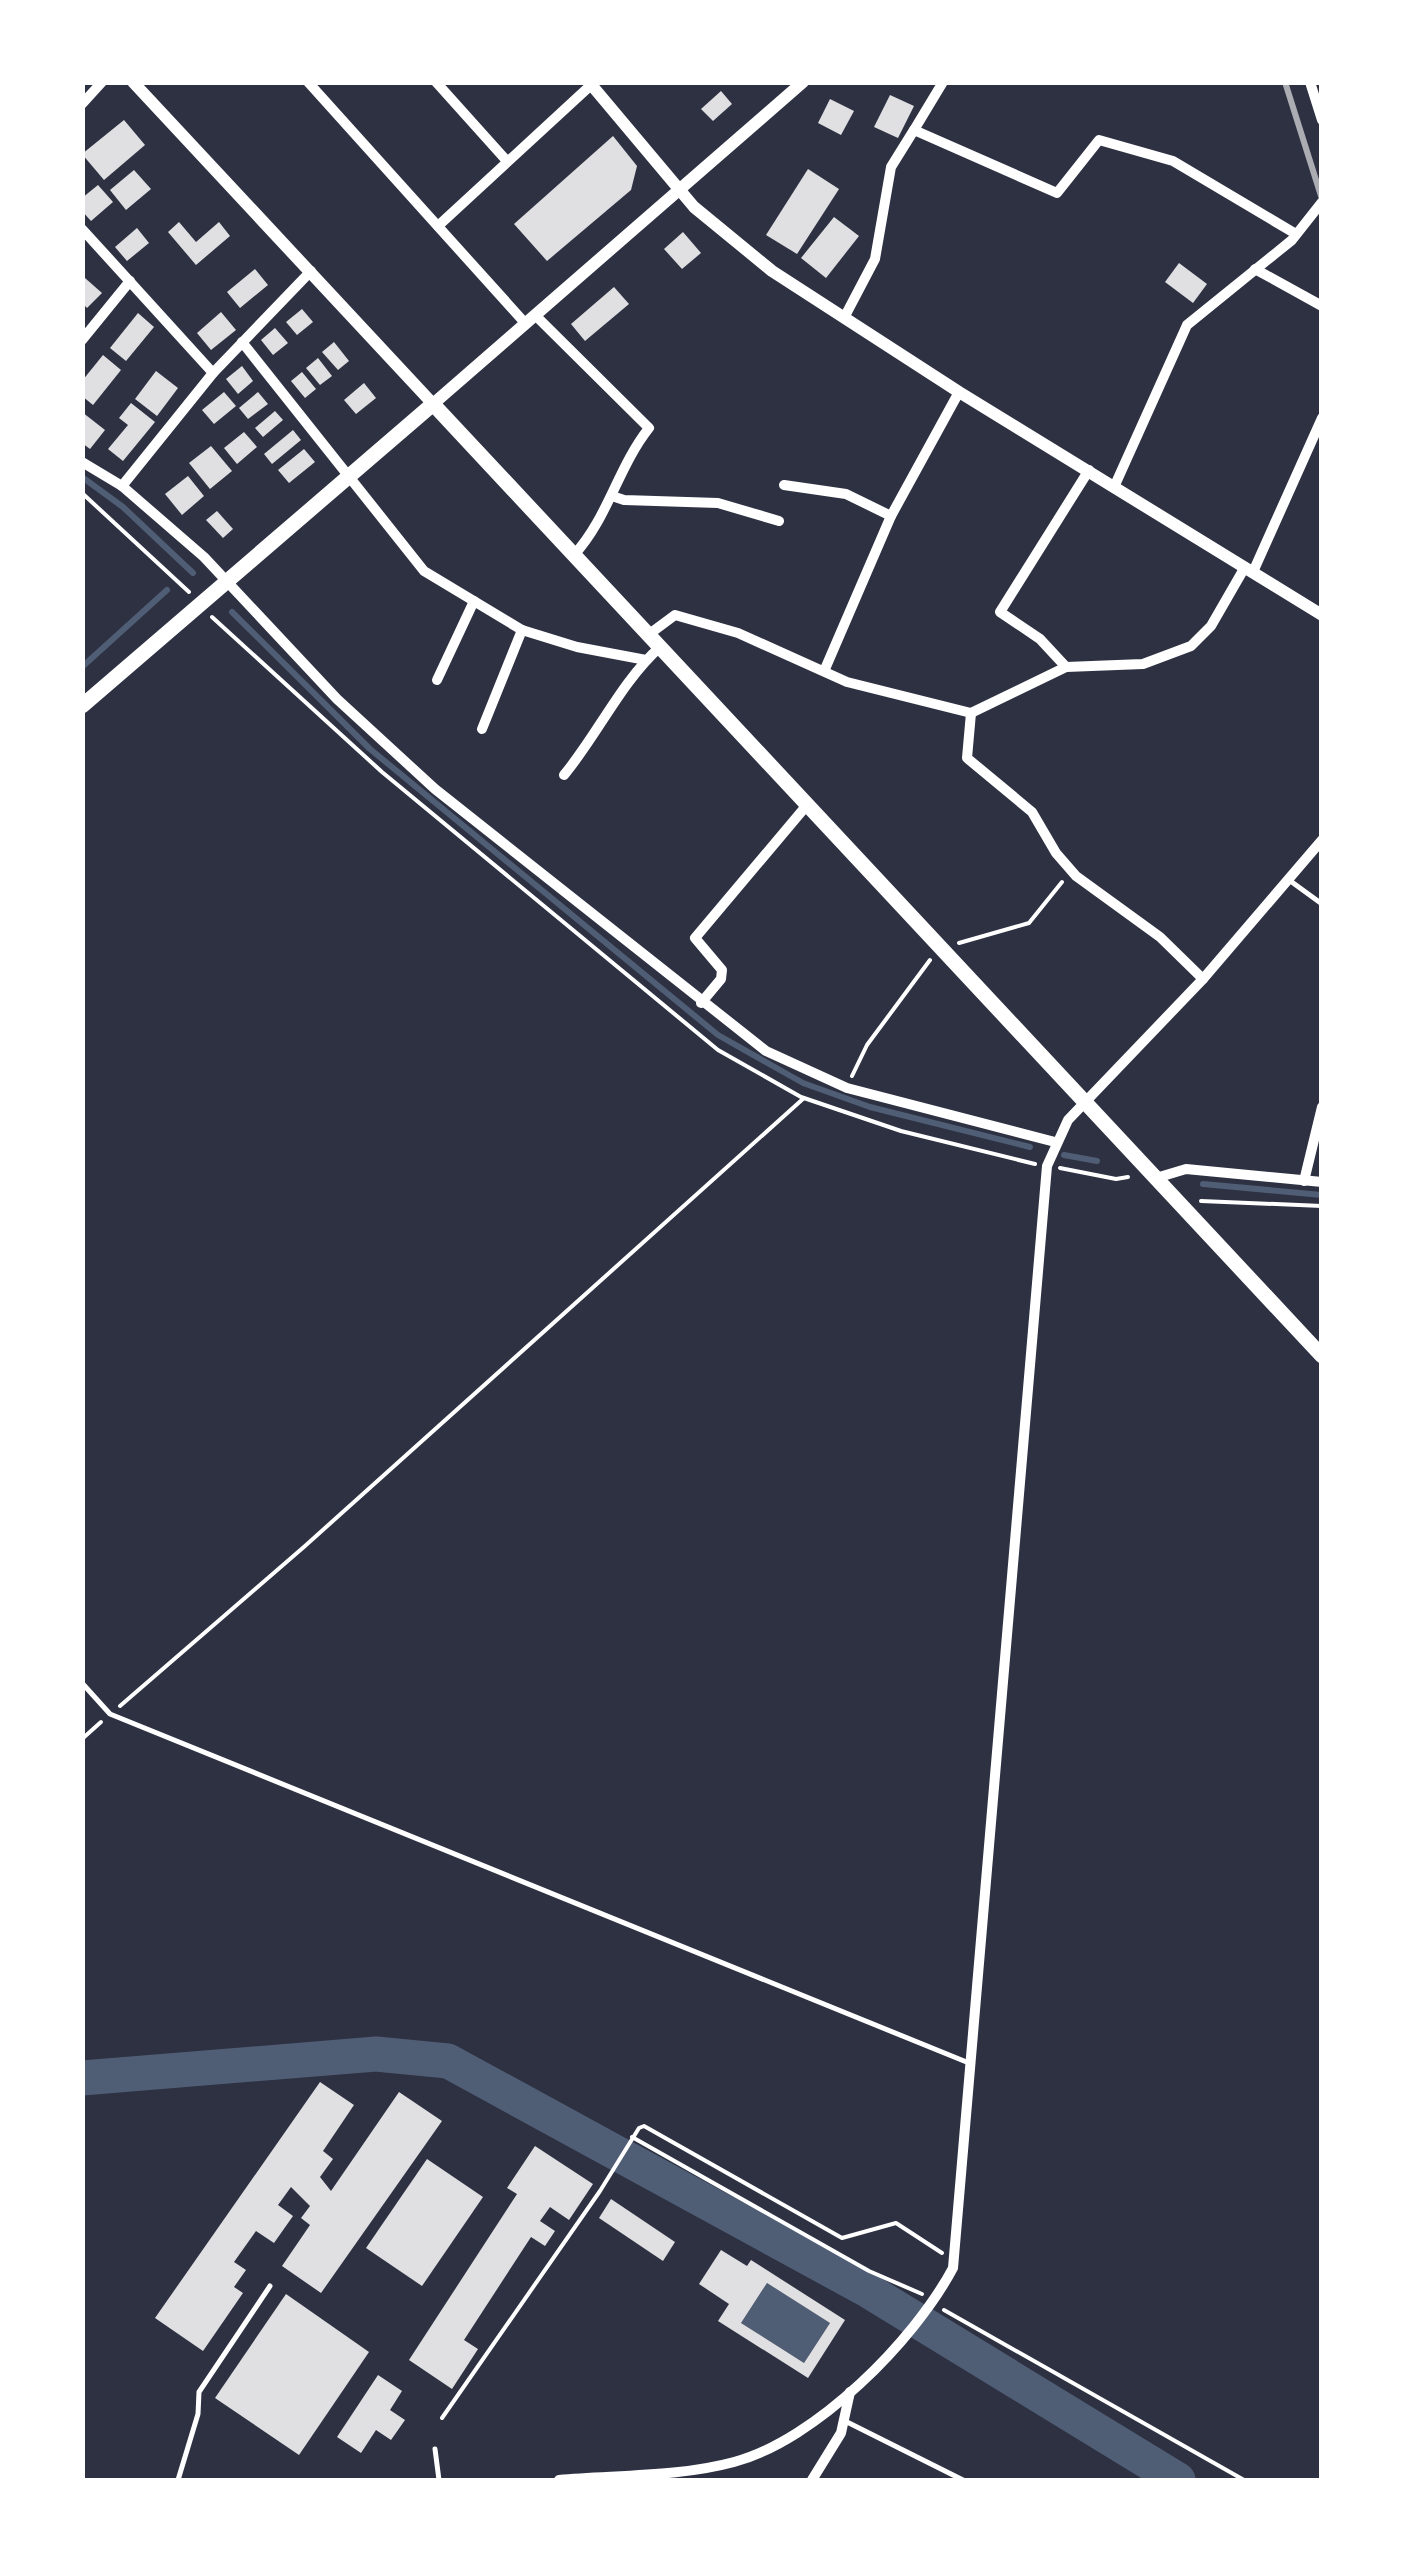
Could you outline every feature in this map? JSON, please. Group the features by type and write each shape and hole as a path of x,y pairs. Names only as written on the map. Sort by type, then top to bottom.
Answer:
{"main road":[{"path":"82,706 433,404 1322,1356"}],"street":[{"path":"82,104 102,82"},
{"path":"133,82 433,404 803,82"},
{"path":"308,82 438,226 530,319 648,428 634,447 590,538 574,555"},
{"path":"436,82 506,160"},
{"path":"844,318 875,259 891,167 944,82"},
{"path":"1310,82 1322,120"},
{"path":"438,226 590,84 678,190 742,248 958,392 1322,615"},
{"path":"914,130 1057,193 1099,140 1173,161 1296,234"},
{"path":"1115,485 1187,326 1296,234 1322,202"},
{"path":"82,229 213,373"},
{"path":"1255,269 1322,306"},
{"path":"122,486 213,373 311,271"},
{"path":"82,340 130,280"},
{"path":"242,342 424,571 522,630 577,647 646,660"},
{"path":"824,669 891,516 958,392"},
{"path":"564,774 594,740 646,660 654,641 676,616 738,633 847,682 971,714 1066,667 1142,664 1191,646 1211,626 1249,569 1322,418"},
{"path":"82,462 122,486 227,581 337,699 435,789 766,1051 847,1088 1054,1142"},
{"path":"1066,667 1040,639 1000,612 1089,470"},
{"path":"784,485 846,494 891,516"},
{"path":"612,496 718,502 779,521"},
{"path":"437,680 474,601"},
{"path":"482,729 522,630"},
{"path":"971,714 966,758 1032,812 1072,870 1160,937 1203,979"},
{"path":"702,1002 721,979 722,970 695,938 807,805"},
{"path":"559,2480 741,2460 778,2444 850,2392 902,2336 953,2268 1047,1166 1054,1142 1084,1102 1203,979 1322,840"},
{"path":"1304,1180 1322,1106"},
{"path":"1156,1178 1186,1168 1322,1182"},
{"path":"812,2480 832,2451 845,2421 850,2392"}],"lane":[{"path":"1289,880 1322,904"},
{"path":"82,1683 110,1714 969,2063"},
{"path":"178,2480 198,2414 199,2392 270,2286"},
{"path":"845,2421 962,2480"},
{"path":"435,2448 440,2480"}],"path":[{"path":"82,493 188,590"},
{"path":"847,1088 883,1021 941,948 1029,923 1072,870"},
{"path":"82,1739 305,1546 804,1098"},
{"path":"1062,1168 1116,1180 1128,1178"},
{"path":"1202,1200 1322,1206"},
{"path":"442,2418 610,2176 632,2138 644,2126 842,2238 896,2224 942,2253"},
{"path":"632,2138 928,2303"},
{"path":"944,2309 1244,2480"}],"water":[{"path":"767,2283 830,2323 804,2363 741,2323"}],"building":[{"path":"721,91 732,104 713,121 701,109"},
{"path":"890,95 914,106 898,138 874,127"},
{"path":"830,99 854,111 841,135 818,123"},
{"path":"124,120 145,145 104,180 82,154"},
{"path":"613,136 637,166 631,190 547,261 514,224"},
{"path":"808,169 839,189 797,254 766,235"},
{"path":"134,170 151,189 126,210 110,190"},
{"path":"98,185 113,202 91,221 82,211 82,198"},
{"path":"834,217 859,236 826,278 801,258"},
{"path":"179,222 196,242 219,222 230,236 196,265 168,232"},
{"path":"137,228 149,243 127,261 115,247"},
{"path":"683,232 701,253 682,269 664,249"},
{"path":"1179,263 1207,284 1193,303 1165,282"},
{"path":"255,269 268,285 240,308 227,292"},
{"path":"85,278 102,293 87,308 82,303"},
{"path":"614,287 629,304 585,341 571,324"},
{"path":"302,309 313,322 297,335 286,322"},
{"path":"221,312 236,330 211,350 197,333"},
{"path":"138,313 154,327 126,361 110,348"},
{"path":"275,328 288,343 273,355 261,340"},
{"path":"334,342 349,361 338,370 322,352"},
{"path":"103,355 121,370 93,405 82,396 82,381"},
{"path":"318,358 332,376 320,385 306,368"},
{"path":"242,366 253,381 238,394 226,379"},
{"path":"156,371 178,388 157,416 135,399"},
{"path":"302,372 316,389 305,398 291,381"},
{"path":"364,383 376,398 356,414 344,400"},
{"path":"224,392 236,406 214,424 202,410"},
{"path":"258,392 268,404 248,419 239,408"},
{"path":"131,403 155,422 123,461 108,449 128,425 119,418"},
{"path":"275,411 283,420 263,437 255,428"},
{"path":"82,412 105,430 90,449 82,443"},
{"path":"293,430 301,440 272,464 264,454"},
{"path":"244,432 257,447 237,464 224,448"},
{"path":"211,446 232,471 210,489 189,463"},
{"path":"304,449 315,462 289,483 278,470"},
{"path":"188,476 204,496 182,515 165,494"},
{"path":"217,511 233,529 223,538 206,520"},
{"path":"320,2082 354,2105 323,2151 333,2159 320,2177 331,2191 399,2092 442,2121 321,2293 282,2266 310,2225 301,2218 310,2206 291,2187 278,2205 293,2216 274,2243 256,2231 234,2262 246,2270 234,2287 243,2293 203,2351 155,2318"},
{"path":"535,2146 593,2184 569,2220 550,2207 540,2221 555,2231 545,2246 531,2237 464,2340 478,2349 452,2389 409,2360 517,2194 507,2188"},
{"path":"427,2159 483,2197 422,2286 366,2248"},
{"path":"611,2199 675,2242 663,2261 599,2218"},
{"path":"721,2250 747,2266 751,2260 845,2320 808,2378 718,2321 729,2304 699,2284","holes":["767,2283 830,2323 804,2363 741,2323"]},
{"path":"286,2294 369,2352 299,2455 215,2398"},
{"path":"378,2375 402,2391 390,2410 405,2420 391,2440 376,2430 361,2453 337,2437"}],"waterway":[{"path":"82,477 123,507 193,573"},
{"path":"82,667 167,590"},
{"path":"232,612 370,749 718,1035 803,1083 870,1107 1030,1147"},
{"path":"1064,1155 1097,1161"},
{"path":"1203,1184 1322,1195"},
{"path":"82,2078 376,2054 448,2061 869,2291 1178,2480"}],"railway":[{"path":"1285,82 1322,199"}]}
